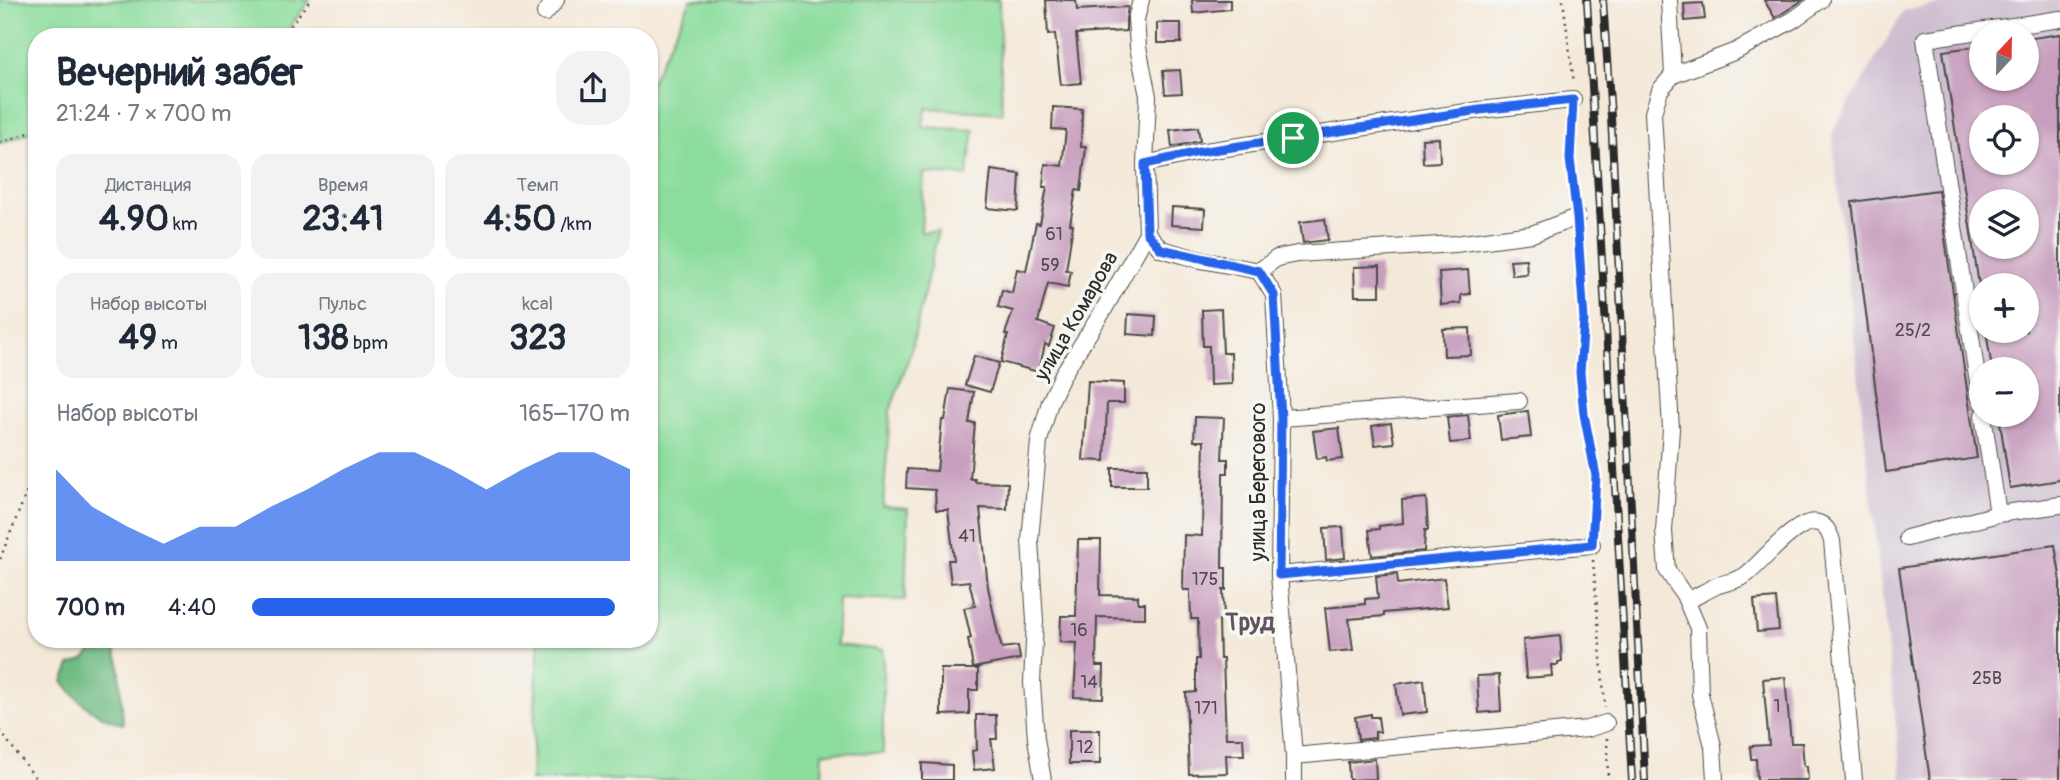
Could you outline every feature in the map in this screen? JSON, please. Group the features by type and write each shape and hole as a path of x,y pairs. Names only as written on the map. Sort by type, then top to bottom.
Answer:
{"street":[{"path":"545,13 556,0"},
{"path":"1142,0 1136,19 1138,47 1149,96 1145,164 1147,233 1161,249 1259,271 1277,258 1297,254 1455,244 1532,234 1577,218"},
{"path":"1669,0 1673,75"},
{"path":"1715,780 1713,746 1700,694 1698,628 1687,601 1667,570 1664,531 1671,429 1653,113 1660,90 1673,75 1735,51 1793,20 1821,0"},
{"path":"1974,357 1925,39 2060,19"},
{"path":"1145,164 1199,152 1467,112 1573,100"},
{"name":"улица Комарова","path":"1043,780 1035,739 1032,682 1035,621 1030,540 1039,441 1050,402 1063,374 1104,311 1147,233"},
{"name":"улица Берегового","path":"1259,271 1274,295 1281,418 1279,575 1294,780"},
{"path":"1281,418 1519,401"},
{"path":"1985,427 1998,514"},
{"path":"1907,538 1998,514 2060,505"},
{"path":"1687,601 1745,576 1799,527 1811,521 1829,530 1854,780"},
{"path":"1279,575 1592,545"},
{"path":"1294,756 1587,729 1606,723"}],"path":[{"path":"289,28 310,0"},
{"path":"1563,0 1574,80 1570,159 1584,320 1580,372 1584,414 1596,476 1592,545 1608,780"},
{"path":"0,143 28,133"},
{"path":"0,559 28,489"},
{"path":"0,731 37,780"}],"shaded area":[{"path":"1963,0 2060,0 2060,780 1902,780 1832,133 1904,10"}],"green space":[{"path":"0,0 310,0 289,28 28,28 28,133 0,143"},
{"path":"691,0 999,0 1002,113 927,108 922,127 974,130 967,176 924,173 921,232 938,231 911,351 890,411 883,507 908,509 905,600 838,598 836,645 883,650 883,753 823,752 822,780 531,780 538,648 658,648 658,68"},
{"path":"95,648 114,648 119,663 123,724 89,708 63,681 70,665 84,660"}],"building":[{"path":"1046,0 1076,0 1077,10 1128,7 1126,31 1076,34 1081,83 1061,85 1055,34 1048,35"},
{"path":"1192,0 1230,0 1230,9 1193,13"},
{"path":"1764,0 1803,0 1775,18"},
{"path":"1703,3 1705,19 1685,21 1684,4"},
{"path":"1157,23 1181,23 1181,43 1157,43"},
{"path":"2060,34 2060,480 2010,488 2001,427 2039,427 2039,357 1990,357 1988,343 2039,343 2039,273 1977,273 1975,259 2039,259 2039,189 1969,189 1969,220 1943,51 1969,48 1969,91 2039,91 2039,37"},
{"path":"1180,70 1182,93 1165,94 1163,71"},
{"path":"1053,107 1082,109 1081,147 1086,147 1081,191 1076,190 1070,224 1073,225 1066,270 1071,271 1068,287 1048,283 1038,322 1055,328 1049,346 1045,344 1039,372 1001,362 1008,335 1005,334 1013,311 998,307 1002,290 1012,293 1017,269 1026,271 1036,223 1040,224 1047,187 1043,187 1045,164 1062,166 1066,130 1052,129"},
{"path":"1198,127 1200,141 1172,147 1170,130"},
{"path":"1439,138 1440,162 1423,163 1422,139"},
{"path":"991,170 1020,174 1018,211 987,208"},
{"path":"1938,190 1969,403 1969,427 1972,427 1977,458 1886,472 1852,202"},
{"path":"1172,207 1205,209 1204,227 1171,225"},
{"path":"1325,219 1328,240 1303,243 1300,222"},
{"path":"1526,259 1527,274 1512,275 1510,260"},
{"path":"1380,266 1380,296 1355,296 1354,267"},
{"path":"1468,270 1470,294 1461,295 1461,303 1441,305 1439,272"},
{"path":"1221,309 1223,353 1231,353 1232,384 1210,385 1209,346 1203,346 1202,310"},
{"path":"1128,314 1156,316 1155,336 1127,334"},
{"path":"1470,328 1471,355 1444,356 1443,329"},
{"path":"974,356 999,363 990,392 965,385"},
{"path":"1088,381 1124,383 1124,403 1107,403 1105,461 1083,460"},
{"path":"950,389 974,392 969,423 975,423 970,479 975,479 975,482 1008,483 1007,509 980,508 988,587 998,634 1002,648 1018,646 1020,659 973,668 968,639 971,638 964,608 975,606 969,581 951,583 948,560 954,560 948,510 936,510 935,490 906,488 907,469 937,471 942,420 945,420"},
{"path":"1528,411 1531,437 1501,440 1498,415"},
{"path":"1468,415 1471,441 1450,443 1447,417"},
{"path":"1195,417 1224,418 1222,459 1228,459 1228,473 1223,473 1222,568 1226,568 1226,590 1223,590 1224,619 1219,620 1220,659 1223,659 1226,738 1243,738 1244,755 1226,755 1227,773 1189,774 1186,693 1196,692 1196,659 1199,659 1198,619 1191,619 1190,590 1183,590 1184,535 1202,536 1204,441 1194,441"},
{"path":"1391,423 1394,443 1375,445 1372,426"},
{"path":"1339,428 1343,459 1317,459 1313,431"},
{"path":"1112,468 1147,468 1147,487 1112,487"},
{"path":"1426,498 1428,530 1425,530 1424,551 1372,556 1369,530 1403,523 1402,500"},
{"path":"1343,527 1345,558 1326,560 1324,528"},
{"path":"1078,540 1101,540 1100,595 1138,596 1138,603 1145,603 1145,618 1097,617 1096,666 1104,666 1103,698 1074,697 1077,643 1060,642 1061,616 1076,616"},
{"path":"2055,545 2060,576 2060,780 1930,780 1899,568"},
{"path":"1397,574 1398,584 1444,578 1448,607 1349,619 1353,650 1330,652 1325,608 1365,604 1365,599 1378,598 1376,576"},
{"path":"1776,598 1779,630 1757,632 1754,600"},
{"path":"1560,636 1562,661 1558,662 1558,665 1551,665 1552,676 1526,678 1523,640"},
{"path":"941,669 978,669 978,690 969,690 969,714 941,715"},
{"path":"1499,675 1501,711 1479,713 1477,676"},
{"path":"1785,677 1791,743 1802,743 1808,780 1757,780 1756,759 1751,759 1750,746 1769,745 1763,679"},
{"path":"1424,680 1427,712 1400,715 1396,684"},
{"path":"1371,714 1371,717 1378,717 1380,732 1375,732 1375,738 1358,740 1355,717"},
{"path":"976,715 996,715 997,739 991,739 995,768 974,770 972,751 977,750"},
{"path":"1069,730 1100,730 1100,764 1069,764"},
{"path":"1375,759 1376,779 1349,780 1348,762"},
{"path":"922,763 952,765 952,780 922,780"}],"railway":[{"path":"1587,0 1632,780"},
{"path":"1603,0 1645,780"}],"district":[{"name":"Труд","path":"1250,622"}],"route":[{"path":"1573,100 1570,159 1584,320 1580,372 1584,414 1596,476 1592,545 1279,575 1281,418 1274,295 1259,271 1161,249 1147,233 1145,164 1199,152 1293,138 1480,110 1573,100"}]}
